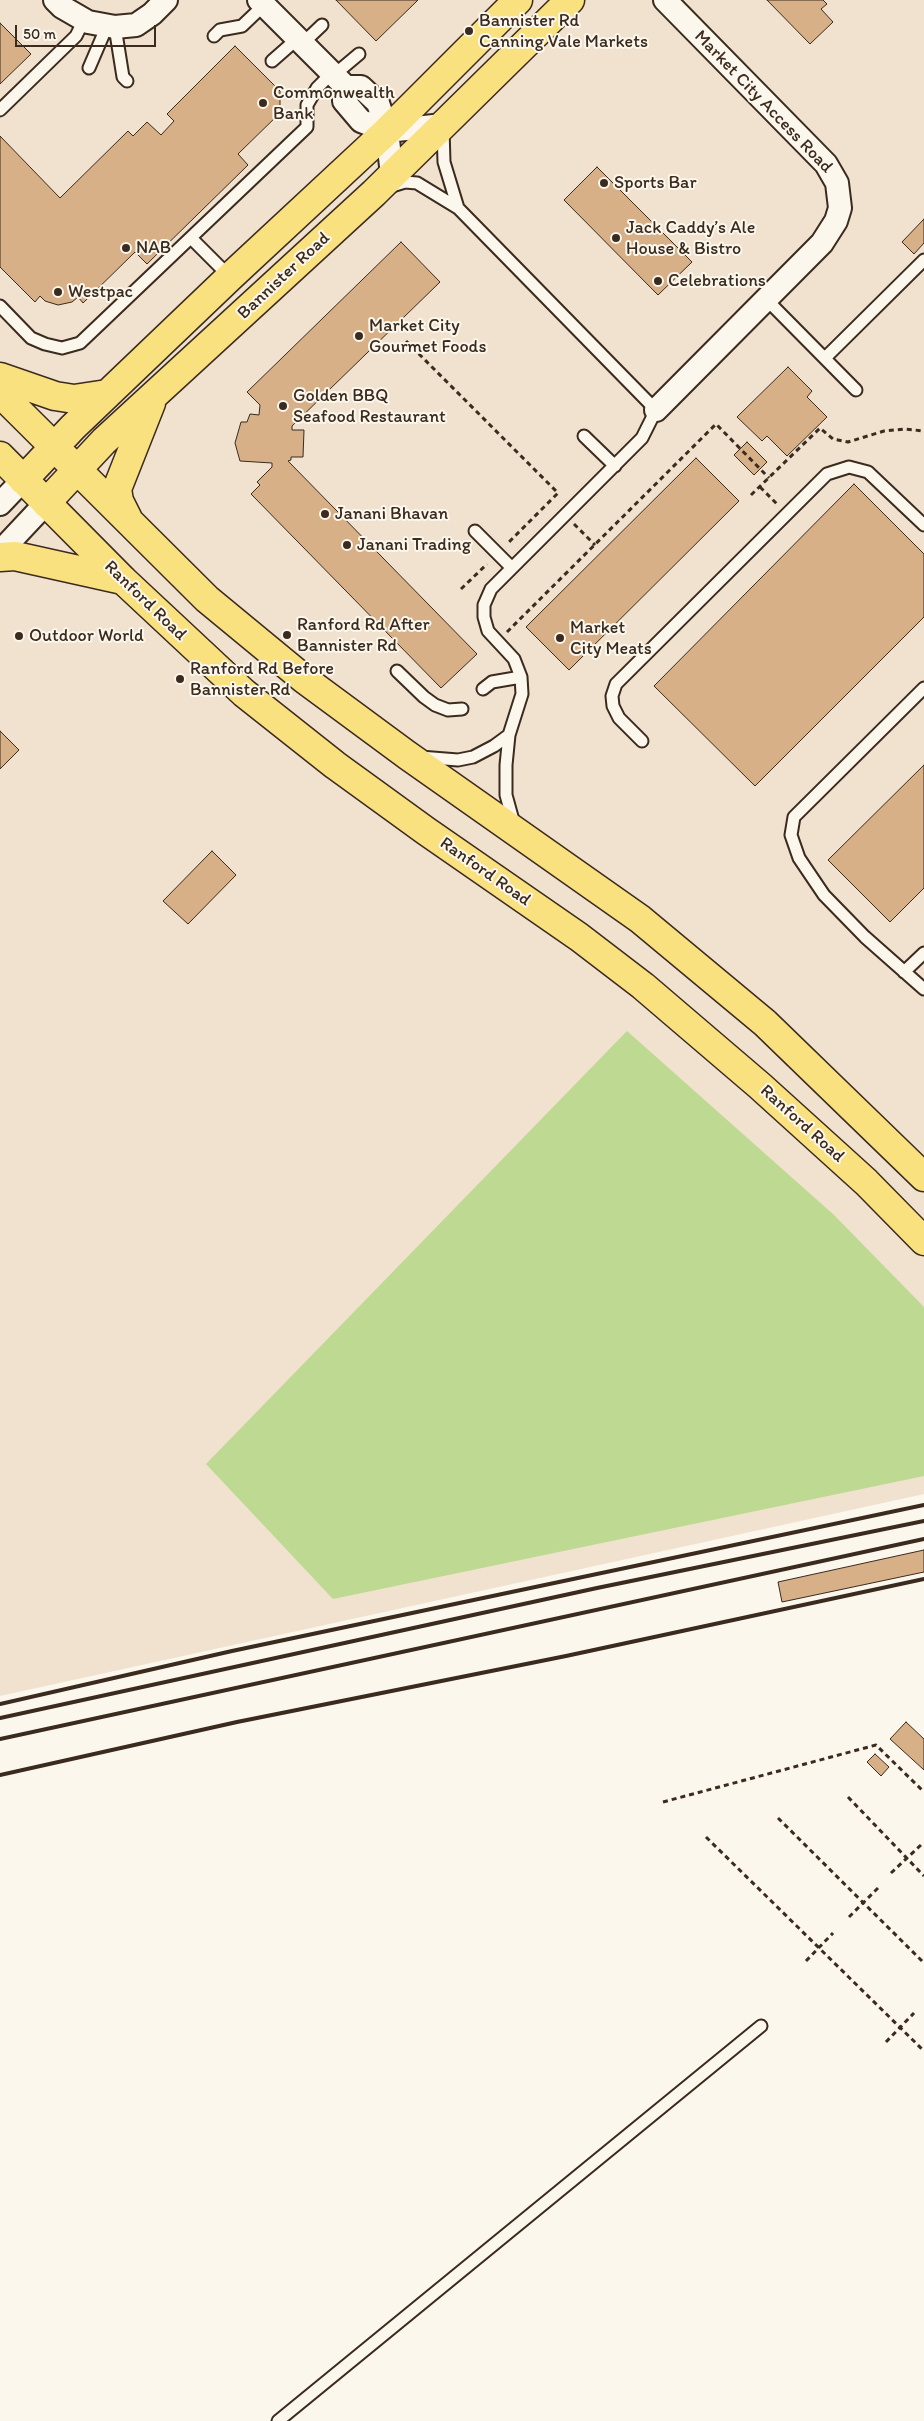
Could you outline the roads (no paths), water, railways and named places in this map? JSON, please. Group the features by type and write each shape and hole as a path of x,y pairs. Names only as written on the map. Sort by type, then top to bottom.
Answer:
{"main road":[{"name":"Bannister Road","path":"23,480 107,394 230,276 387,131 518,0"},
{"name":"Bannister Road","path":"46,503 156,393 384,183 570,0"},
{"path":"0,377 55,396 74,399 107,394"},
{"path":"0,393 132,526 222,611 304,679 407,755 640,919 764,1023 924,1177"},
{"path":"132,526 118,501 118,489 156,393"},
{"name":"Ranford Road","path":"0,456 123,580 236,686 292,733 426,831 580,937 643,986 760,1086 866,1182 924,1241"},
{"path":"0,557 16,556 123,580"}],"street":[{"path":"55,0 62,7 84,20 111,27 136,25 152,14 166,0"},
{"name":"Market City Access Road","path":"656,410 829,234 840,208 837,183 833,172 665,0"},
{"path":"267,4 299,41 337,78 344,101 361,122 387,131 443,125"},
{"path":"384,183 387,131"},
{"name":"Bannister Road","path":"0,504 23,480"},
{"name":"Bannister Road","path":"0,552 46,503"}],"lane":[{"path":"214,36 220,30 242,26 267,4"},
{"path":"0,110 76,36 84,20"},
{"path":"272,61 322,25"},
{"path":"89,68 111,27"},
{"path":"111,27 123,77 127,81"},
{"path":"0,306 31,338 62,348 80,343 307,127 307,105 317,88 337,78 359,54"},
{"path":"443,125 444,162 458,208"},
{"path":"384,183 417,183 458,208 656,410 642,438 491,588 484,605 484,618 488,631 514,659 521,677 521,702 509,735 506,795 516,830"},
{"path":"191,238 230,276"},
{"path":"824,358 924,260"},
{"path":"766,298 856,390"},
{"path":"584,436 615,466"},
{"path":"642,741 619,718 613,706 612,696 616,684 828,474 849,467 868,472 879,480 924,526"},
{"path":"475,531 512,568"},
{"path":"397,671 435,705 448,710 462,709"},
{"path":"482,689 492,682 521,677"},
{"path":"924,688 794,817 791,826 791,836 799,858 824,895 865,937 924,989"},
{"path":"407,755 458,760 473,756 494,746 509,735"},
{"path":"904,972 924,953"},
{"path":"278,2421 761,2026"}],"railway":[{"path":"0,1704 232,1651 924,1505"},
{"path":"0,1718 597,1588 924,1521"},
{"path":"0,1739 924,1539"},
{"path":"0,1775 237,1722 566,1656 924,1579"}],"place":[{"name":"Bannister Rd Canning Vale Markets","path":"469,31"},
{"name":"Commonwealth Bank","path":"263,103"},
{"name":"Sports Bar","path":"604,183"},
{"name":"Jack Caddy’s Ale House & Bistro","path":"616,238"},
{"name":"NAB","path":"126,248"},
{"name":"Celebrations","path":"658,281"},
{"name":"Westpac","path":"58,292"},
{"name":"Market City Gourmet Foods","path":"359,336"},
{"name":"Golden BBQ Seafood Restaurant","path":"283,406"},
{"name":"Janani Bhavan","path":"325,514"},
{"name":"Janani Trading","path":"347,545"},
{"name":"Ranford Rd After Bannister Rd","path":"287,635"},
{"name":"Outdoor World","path":"19,636"},
{"name":"Market City Meats","path":"560,638"},
{"name":"Ranford Rd Before Bannister Rd","path":"180,679"}]}
